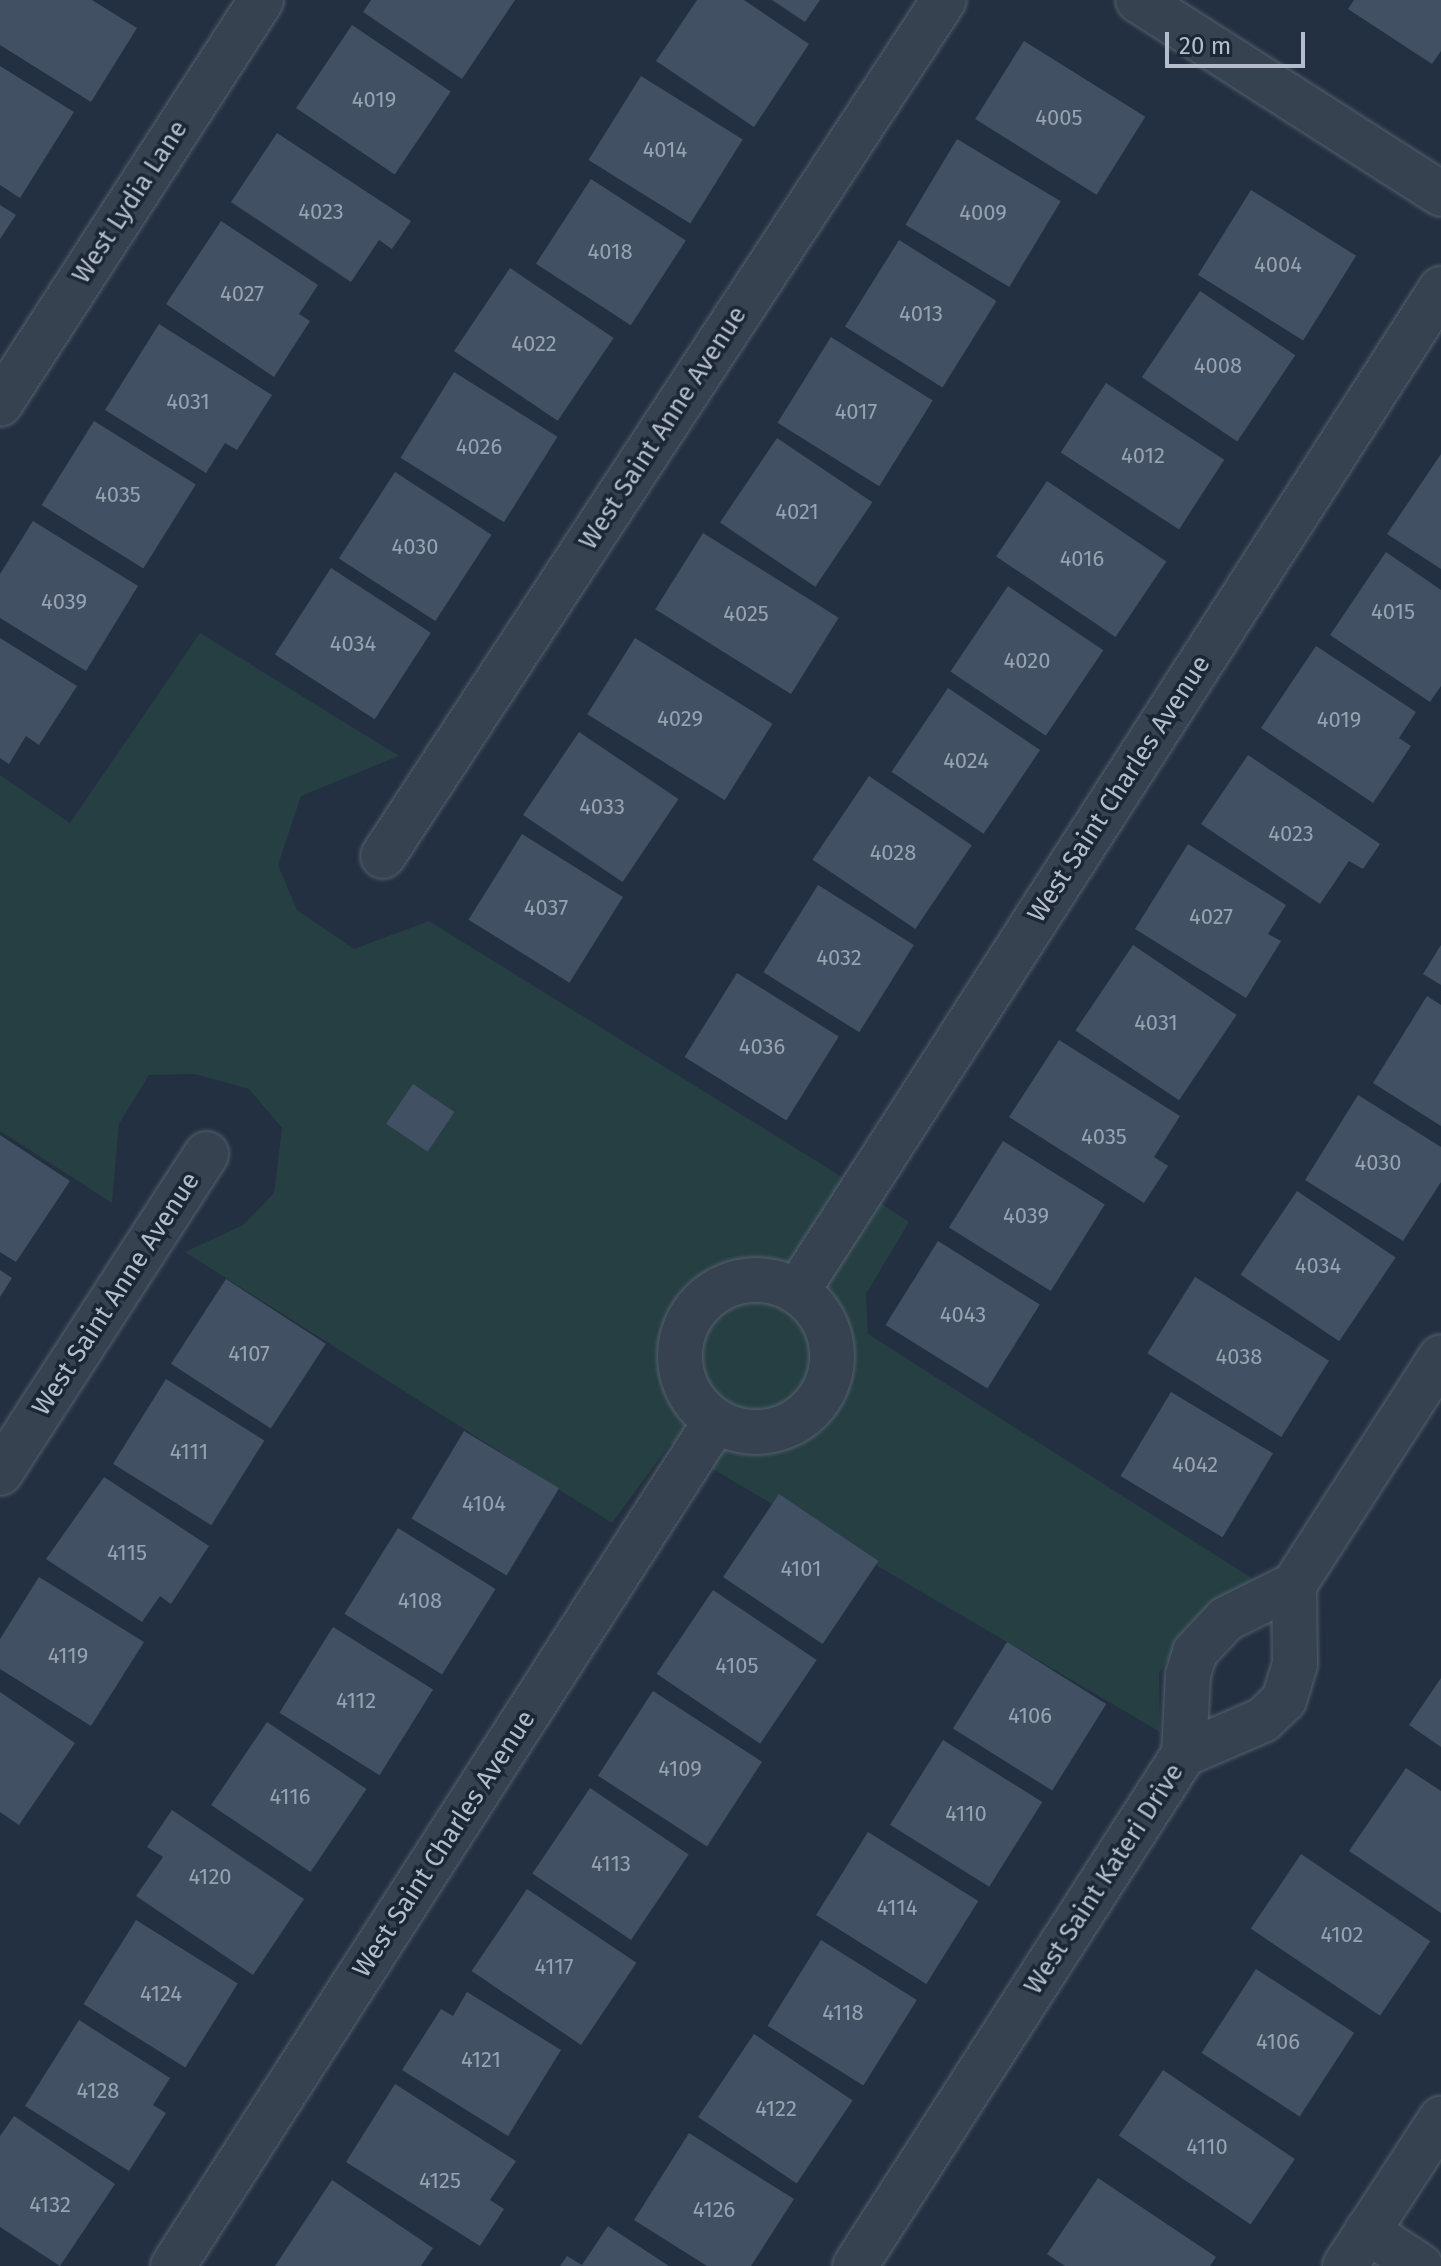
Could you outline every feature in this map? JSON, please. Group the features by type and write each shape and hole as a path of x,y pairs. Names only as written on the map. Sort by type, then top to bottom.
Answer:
{"street":[{"name":"West Lydia Lane","path":"0,404 261,0"},
{"name":"West Saint Anne Avenue","path":"383,856 944,0"},
{"path":"1138,0 1441,194"},
{"name":"West Saint Charles Avenue","path":"798,1290 1441,289"},
{"name":"West Saint Anne Avenue","path":"0,1473 206,1154"},
{"path":"760,1278 798,1290 825,1319 834,1358 821,1397 793,1424 753,1433 715,1422 688,1392 679,1353 690,1315 720,1287 760,1278"},
{"path":"1184,1754 1188,1675 1195,1652 1226,1619 1294,1585 1441,1357"},
{"name":"West Saint Charles Avenue","path":"173,2266 715,1422"},
{"name":"West Saint Kateri Drive","path":"855,2266 1184,1754 1252,1726 1281,1706 1294,1674 1294,1585"},
{"path":"1420,2266 1356,2248 1441,2119"}],"green space":[{"path":"200,633 399,756 301,796 278,865 297,910 354,949 429,921 826,1167 909,1222 866,1294 868,1334 1261,1584 1193,1623 1159,1673 1160,1732 670,1444 612,1523 185,1252 243,1225 274,1193 282,1128 249,1089 195,1074 149,1075 119,1124 112,1203 0,1131 0,775 70,823"}],"building":[{"path":"0,0 92,0 137,28 91,102 0,45"},
{"path":"371,0 515,0 462,79 363,12"},
{"path":"697,0 744,0 809,44 754,127 656,61"},
{"path":"772,0 820,0 805,22"},
{"path":"1354,0 1441,0 1441,51 1432,64 1348,9"},
{"path":"352,25 451,92 395,174 296,108"},
{"path":"1024,41 1145,117 1097,195 975,119"},
{"path":"0,66 74,112 20,198 0,185"},
{"path":"641,76 743,140 690,224 589,160"},
{"path":"277,133 411,221 392,249 379,240 351,282 231,202"},
{"path":"957,139 1061,201 1009,287 905,225"},
{"path":"591,179 686,241 631,325 536,264"},
{"path":"1251,190 1356,256 1303,341 1198,275"},
{"path":"0,205 16,215 0,239"},
{"path":"221,221 318,285 299,314 310,321 274,377 166,304"},
{"path":"899,240 997,301 942,387 845,327"},
{"path":"510,268 614,338 558,421 454,351"},
{"path":"1200,291 1295,355 1237,442 1142,377"},
{"path":"159,324 272,395 237,450 225,443 206,473 105,410"},
{"path":"831,337 933,401 879,486 777,423"},
{"path":"454,372 557,437 504,522 400,458"},
{"path":"1106,383 1224,460 1179,529 1061,453"},
{"path":"94,421 196,485 143,569 42,505"},
{"path":"777,438 872,502 815,587 720,523"},
{"path":"1441,454 1441,569 1387,534"},
{"path":"395,472 491,535 435,621 339,558"},
{"path":"1047,481 1166,562 1115,637 996,556"},
{"path":"33,521 138,586 86,671 0,618 0,574"},
{"path":"703,533 839,618 791,694 655,609"},
{"path":"1386,552 1441,590 1441,686 1430,702 1330,635"},
{"path":"331,568 431,633 375,719 275,654"},
{"path":"1008,586 1103,650 1046,736 950,671"},
{"path":"0,638 77,686 39,745 26,736 9,764 0,758"},
{"path":"635,638 772,724 725,800 587,714"},
{"path":"1316,646 1416,712 1399,738 1411,746 1373,803 1261,728"},
{"path":"948,688 1040,750 984,834 892,772"},
{"path":"579,732 678,799 623,882 523,815"},
{"path":"1248,755 1380,844 1363,869 1349,861 1320,904 1201,824"},
{"path":"869,776 972,845 915,929 813,860"},
{"path":"522,834 623,897 569,983 468,920"},
{"path":"1188,844 1286,905 1268,934 1281,941 1246,998 1135,929"},
{"path":"818,885 914,945 859,1032 763,972"},
{"path":"1133,945 1237,1015 1179,1100 1075,1030"},
{"path":"1441,945 1441,985 1423,974"},
{"path":"737,973 839,1037 786,1121 685,1057"},
{"path":"1427,996 1441,1005 1441,1126 1373,1083"},
{"path":"1059,1040 1180,1116 1154,1157 1168,1166 1144,1203 1009,1117"},
{"path":"413,1084 454,1112 428,1152 386,1124"},
{"path":"1358,1095 1441,1147 1441,1182 1403,1241 1305,1180"},
{"path":"0,1135 70,1181 16,1262 0,1252"},
{"path":"1003,1141 1105,1205 1051,1291 949,1228"},
{"path":"1297,1191 1396,1258 1339,1341 1241,1275"},
{"path":"938,1241 1040,1305 987,1389 886,1325"},
{"path":"0,1270 12,1278 0,1297"},
{"path":"1195,1277 1329,1361 1281,1437 1147,1353"},
{"path":"226,1279 326,1344 271,1429 171,1364"},
{"path":"166,1379 264,1440 211,1525 113,1464"},
{"path":"1171,1392 1273,1453 1223,1537 1121,1476"},
{"path":"464,1431 559,1488 507,1576 411,1518"},
{"path":"104,1477 209,1546 171,1604 160,1596 142,1622 46,1559"},
{"path":"779,1494 878,1561 823,1644 723,1577"},
{"path":"398,1528 496,1589 442,1675 344,1614"},
{"path":"39,1577 144,1642 91,1726 0,1669 0,1639"},
{"path":"713,1590 817,1660 760,1744 657,1674"},
{"path":"333,1627 433,1690 380,1775 279,1713"},
{"path":"1007,1642 1106,1704 1052,1791 953,1729"},
{"path":"1441,1678 1441,1747 1409,1725"},
{"path":"653,1691 762,1762 707,1847 598,1776"},
{"path":"0,1692 75,1743 19,1825 0,1812"},
{"path":"267,1722 366,1789 311,1872 211,1805"},
{"path":"943,1740 1042,1802 989,1887 890,1825"},
{"path":"1406,1768 1441,1791 1441,1913 1349,1851"},
{"path":"590,1788 689,1855 631,1940 532,1873"},
{"path":"172,1810 304,1899 253,1975 136,1896 163,1857 147,1847"},
{"path":"868,1832 978,1901 926,1984 816,1915"},
{"path":"1301,1854 1430,1941 1380,2016 1251,1929"},
{"path":"527,1889 636,1963 581,2045 472,1971"},
{"path":"136,1920 238,1984 185,2068 84,2004"},
{"path":"821,1940 917,2000 863,2086 767,2026"},
{"path":"1256,1969 1354,2033 1300,2117 1202,2053"},
{"path":"467,1992 561,2050 508,2136 402,2070 441,2009 453,2016"},
{"path":"79,2020 170,2078 153,2105 166,2113 129,2171 25,2106"},
{"path":"754,2034 853,2101 797,2183 698,2117"},
{"path":"1163,2070 1295,2159 1251,2224 1119,2135"},
{"path":"395,2084 516,2161 490,2200 504,2209 480,2246 346,2162"},
{"path":"14,2116 115,2184 60,2266 0,2227 0,2136"},
{"path":"689,2133 794,2199 751,2266 707,2266 634,2220"},
{"path":"1098,2178 1216,2257 1210,2266 1065,2266 1047,2254"},
{"path":"332,2180 433,2248 421,2266 275,2266"},
{"path":"608,2226 669,2266 560,2266 567,2256 582,2265"}]}
